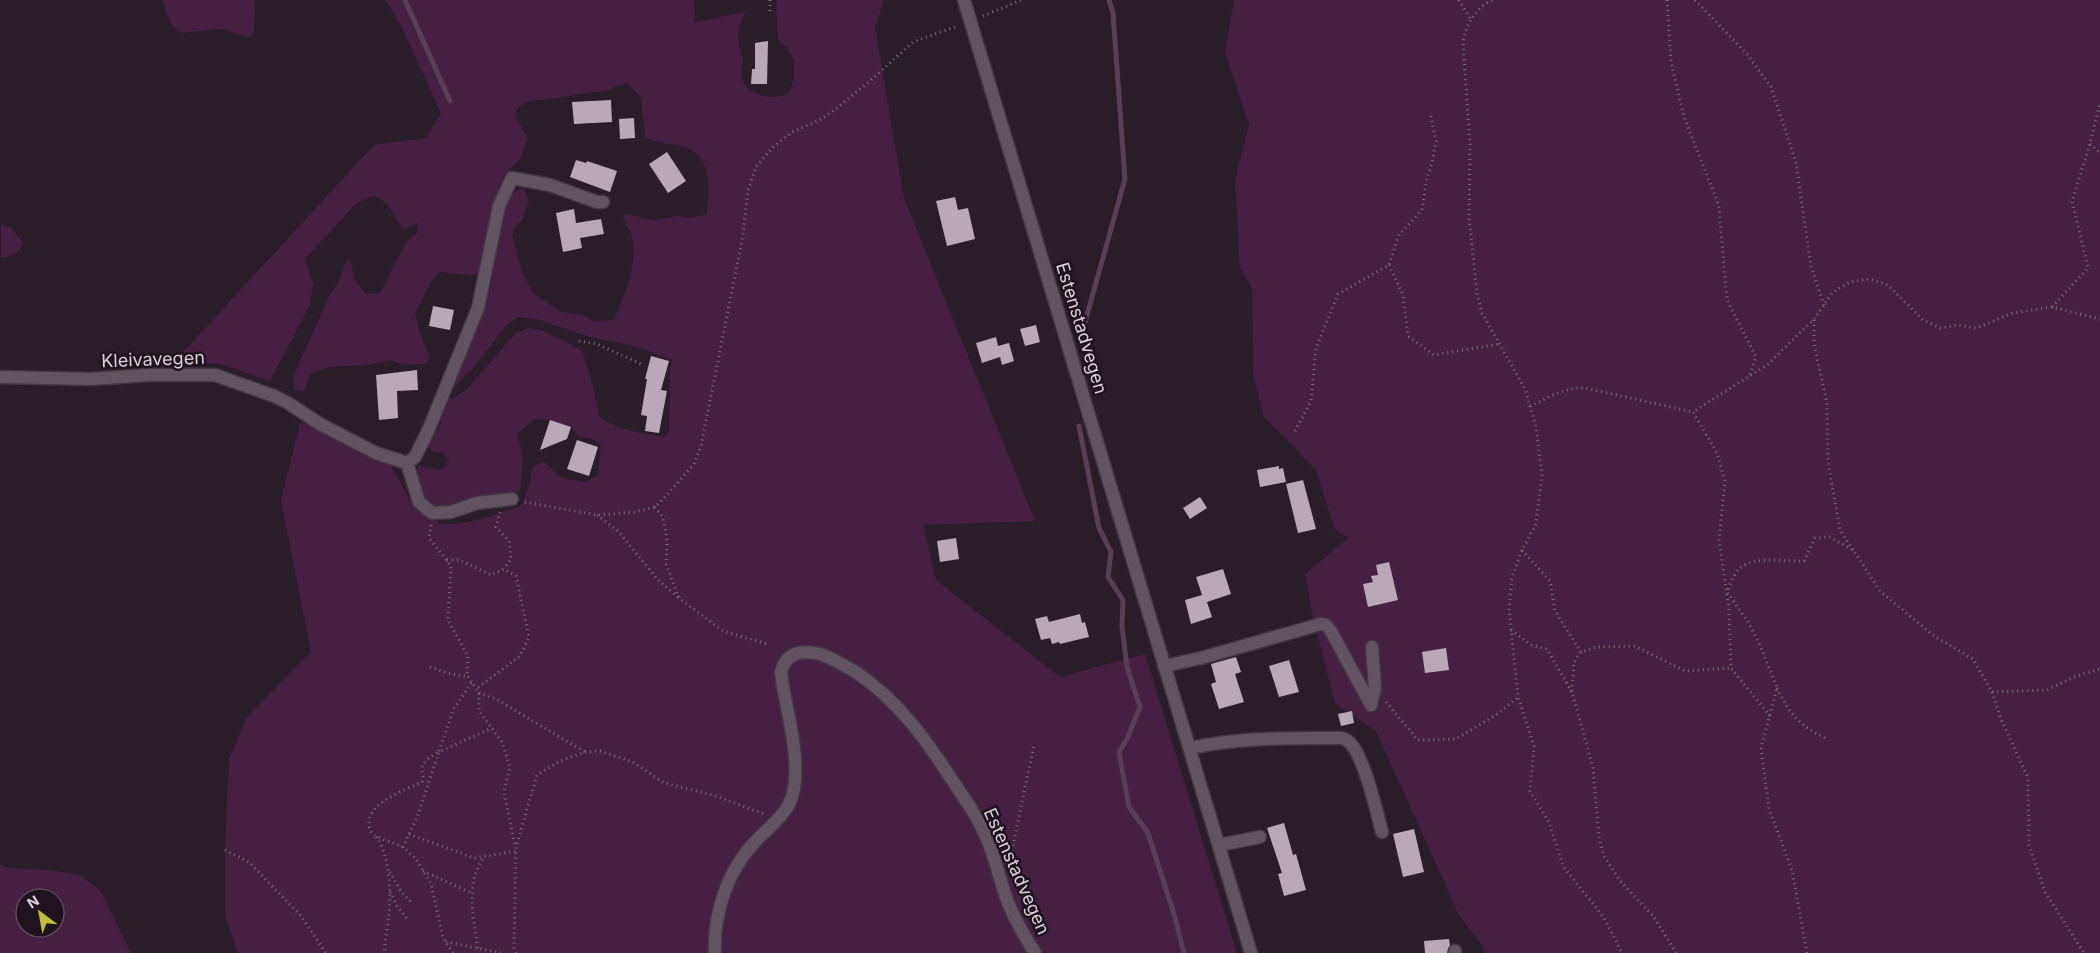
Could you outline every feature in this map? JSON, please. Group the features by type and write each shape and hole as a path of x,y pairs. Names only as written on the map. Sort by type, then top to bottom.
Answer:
{"street":[{"name":"Estenstadvegen","path":"964,0 1251,953"},
{"path":"508,500 477,502 451,512 432,513 419,502 407,464 415,457 428,431 478,308 499,206 512,178 550,185 597,202 604,202"},
{"name":"Kleivavegen","path":"0,378 91,379 148,375 214,375 274,396 320,424 376,453 407,464"},
{"path":"1164,666 1201,658 1322,624 1326,625 1331,631 1371,705 1375,688 1372,646"},
{"name":"Estenstadvegen","path":"715,953 716,924 724,894 734,871 746,852 778,818 792,798 795,782 794,759 781,672 783,663 789,656 797,653 812,652 839,663 868,681 894,703 925,738 982,827 1007,901 1035,953"},
{"path":"1190,748 1209,744 1267,738 1342,738 1350,742 1356,752 1373,796 1382,832"},
{"path":"1219,845 1260,837"}],"path":[{"path":"770,0 770,11"},
{"path":"447,560 459,560 491,575 504,569 511,558 510,541 496,527 508,500 597,516 634,512 655,507 694,464 701,446 742,235 748,190 756,167 772,148 792,132 820,120 837,108 913,42 970,22 1021,0"},
{"path":"1459,0 1471,20"},
{"path":"1492,0 1481,6 1471,20 1465,31 1463,43 1470,145 1469,217 1477,294 1482,313 1525,389 1536,427 1542,475 1536,524 1522,550 1512,577 1509,609 1518,697 1534,746 1530,791 1550,822 1563,866 1604,918 1622,953"},
{"path":"1667,0 1671,62 1684,117 1719,206 1726,300 1756,357 1750,375"},
{"path":"1695,0 1747,54 1771,87 1796,163 1811,266 1824,305"},
{"path":"2052,307 2088,268 2072,201 2090,144 2100,103"},
{"path":"1295,431 1311,401 1316,348 1338,294 1389,265 1399,236 1422,210 1427,177 1432,164 1436,141 1430,112"},
{"path":"2090,144 2100,153"},
{"path":"1389,265 1403,295 1408,336 1434,355 1500,344"},
{"path":"1530,406 1565,390 1585,388 1693,412 1767,365 1814,319 1833,292 1850,282 1869,279 1888,285 1923,320 1940,328 1957,325 1976,328 2012,313 2052,307 2100,319"},
{"path":"1814,319 1814,344 1827,403 1828,462 1840,530 1880,591 1934,636 1973,659 1992,692 2001,719 2028,778 2029,845 2045,892 2084,953"},
{"path":"580,341 597,344 642,364"},
{"path":"1693,412 1717,453 1725,482 1719,540 1729,608 1731,668 1770,716"},
{"path":"655,507 666,527 666,564 679,598"},
{"path":"432,513 430,538 452,566 448,620 468,656 468,677 478,691 480,711 502,742 510,767 504,791 516,849 514,949 516,953"},
{"path":"597,516 618,530 658,580 722,631 767,644"},
{"path":"1726,592 1739,569 1759,559 1782,562 1804,561 1815,538 1830,537 1854,551"},
{"path":"1522,550 1550,581 1555,611 1581,652"},
{"path":"478,691 520,656 529,637 516,576 504,569"},
{"path":"1726,592 1748,622 1760,645 1776,688 1788,710 1804,727 1825,738"},
{"path":"1511,629 1530,645 1547,649 1572,692 1592,768 1599,837 1604,856 1620,881 1654,917 1676,953"},
{"path":"1572,692 1574,662 1581,652 1596,647 1635,646 1685,671 1731,668"},
{"path":"430,666 448,673 468,677"},
{"path":"1992,692 2047,690 2074,677 2100,669"},
{"path":"403,847 426,794 454,708 472,682"},
{"path":"1375,688 1418,740 1456,739 1499,713 1518,697"},
{"path":"1776,688 1761,748 1769,809 1792,870 1807,953"},
{"path":"478,691 585,752"},
{"path":"385,953 390,892 381,842 371,832 369,823 372,814 387,798 422,782 424,777 422,768 425,762 439,752 492,728"},
{"path":"997,867 1011,855 1034,745"},
{"path":"516,849 537,776 560,761 585,752 600,751 633,762 664,782 713,795 778,818"},
{"path":"409,834 474,858 516,849"},
{"path":"376,836 403,847 416,859 431,884 444,938 453,953"},
{"path":"225,850 249,862 300,914 326,953"},
{"path":"478,948 472,894 477,867 484,856"},
{"path":"387,867 402,893 410,902"},
{"path":"423,871 472,894"},
{"path":"390,892 397,906 409,921"},
{"path":"446,942 502,953"}],"shaded area":[{"path":"162,0 255,0 254,32 249,37 222,29 180,33 170,22"},
{"path":"386,0 694,0 695,22 746,12 738,34 743,59 742,78 749,89 755,93 775,97 788,94 794,79 794,61 787,48 778,39 776,0 884,0 875,27 904,198 1035,521 923,525 936,580 1060,677 1145,654 1237,953 238,953 225,916 225,849 229,759 247,717 311,652 281,500 300,423 316,426 389,464 415,508 426,517 446,524 476,520 522,505 533,466 544,462 562,478 585,482 598,475 601,445 594,440 579,436 571,427 550,420 536,419 523,428 517,436 523,454 520,492 510,496 482,498 434,508 422,495 417,465 441,470 449,461 443,453 432,451 428,446 440,426 446,401 465,391 516,333 528,328 541,330 582,351 600,418 623,428 655,436 664,437 669,430 670,370 672,360 635,346 590,337 536,319 518,317 505,327 475,366 451,389 487,301 507,203 513,193 523,187 529,200 522,220 514,228 512,235 523,275 534,294 561,312 583,315 593,321 614,320 630,277 634,253 630,231 623,217 626,214 654,220 678,216 690,218 707,214 708,182 704,163 690,149 645,137 641,98 628,84 616,86 610,90 526,102 517,109 515,115 528,138 520,159 505,174 501,182 491,210 476,275 440,272 432,279 415,313 419,331 430,358 425,364 404,365 391,360 365,365 330,367 311,373 304,391 295,390 293,377 329,296 338,283 345,264 350,259 355,280 366,294 380,293 406,242 417,234 418,223 403,229 385,202 373,196 357,203 305,259 313,283 310,305 270,381 221,364 205,363 191,358 174,362 374,145 426,138 441,113 402,28"},
{"path":"1234,0 2100,0 2100,953 1484,953 1484,948 1459,915 1376,731 1335,703 1313,618 1305,574 1348,538 1335,530 1316,470 1264,417 1253,374 1252,289 1240,267 1235,180 1249,125 1225,52"},
{"path":"1,224 11,228 23,242 15,254 1,258"},
{"path":"0,864 8,868 78,874 100,890 131,953 0,953"}],"building":[{"path":"768,41 767,84 751,84 752,69 755,69 755,43"},
{"path":"611,100 612,122 574,124 572,102"},
{"path":"634,118 635,138 620,139 619,119"},
{"path":"667,152 686,181 668,193 649,164"},
{"path":"576,160 586,163 587,161 617,171 610,192 570,177"},
{"path":"955,197 958,210 968,208 975,239 947,246 936,201"},
{"path":"574,209 576,223 601,219 604,234 580,238 582,248 563,252 556,213"},
{"path":"433,306 454,310 450,330 429,326"},
{"path":"1036,325 1040,342 1025,346 1020,329"},
{"path":"996,337 998,346 1009,343 1014,361 1002,365 1000,357 982,363 976,343"},
{"path":"651,356 669,361 661,390 667,391 659,433 645,431 647,416 641,415 647,379 645,379"},
{"path":"417,370 418,390 397,391 398,418 379,420 376,375"},
{"path":"550,420 571,427 567,439 540,450"},
{"path":"577,440 598,447 589,476 567,469"},
{"path":"1279,466 1279,469 1283,468 1286,482 1260,487 1257,470"},
{"path":"1303,480 1316,529 1298,533 1286,484"},
{"path":"1200,497 1207,508 1190,519 1183,508"},
{"path":"956,538 959,559 940,562 937,541"},
{"path":"1389,562 1398,600 1368,607 1363,584 1373,582 1371,576 1378,575 1376,565"},
{"path":"1223,569 1231,594 1207,602 1212,617 1191,624 1185,600 1202,595 1196,577"},
{"path":"1080,614 1082,623 1085,622 1089,637 1060,644 1059,642 1052,644 1050,638 1041,640 1035,619 1047,616 1049,622"},
{"path":"1446,648 1449,670 1425,673 1422,652"},
{"path":"1236,657 1241,672 1235,674 1244,702 1219,709 1211,684 1216,682 1211,664"},
{"path":"1289,660 1299,692 1279,697 1269,666"},
{"path":"1352,711 1354,723 1341,726 1338,714"},
{"path":"1284,823 1293,855 1296,854 1306,890 1284,896 1278,874 1282,873 1267,828"},
{"path":"1414,829 1424,872 1403,877 1393,834"},
{"path":"1449,939 1450,945 1447,953 1425,953 1424,941"}],"waterway":[{"path":"405,0 450,101"},
{"path":"1080,340 1125,179 1113,13 1109,0"},
{"path":"1079,426 1099,528 1111,552 1108,577 1123,600 1122,626 1127,667 1140,707 1127,739 1119,752 1129,807 1148,833 1174,914 1184,953"}]}
